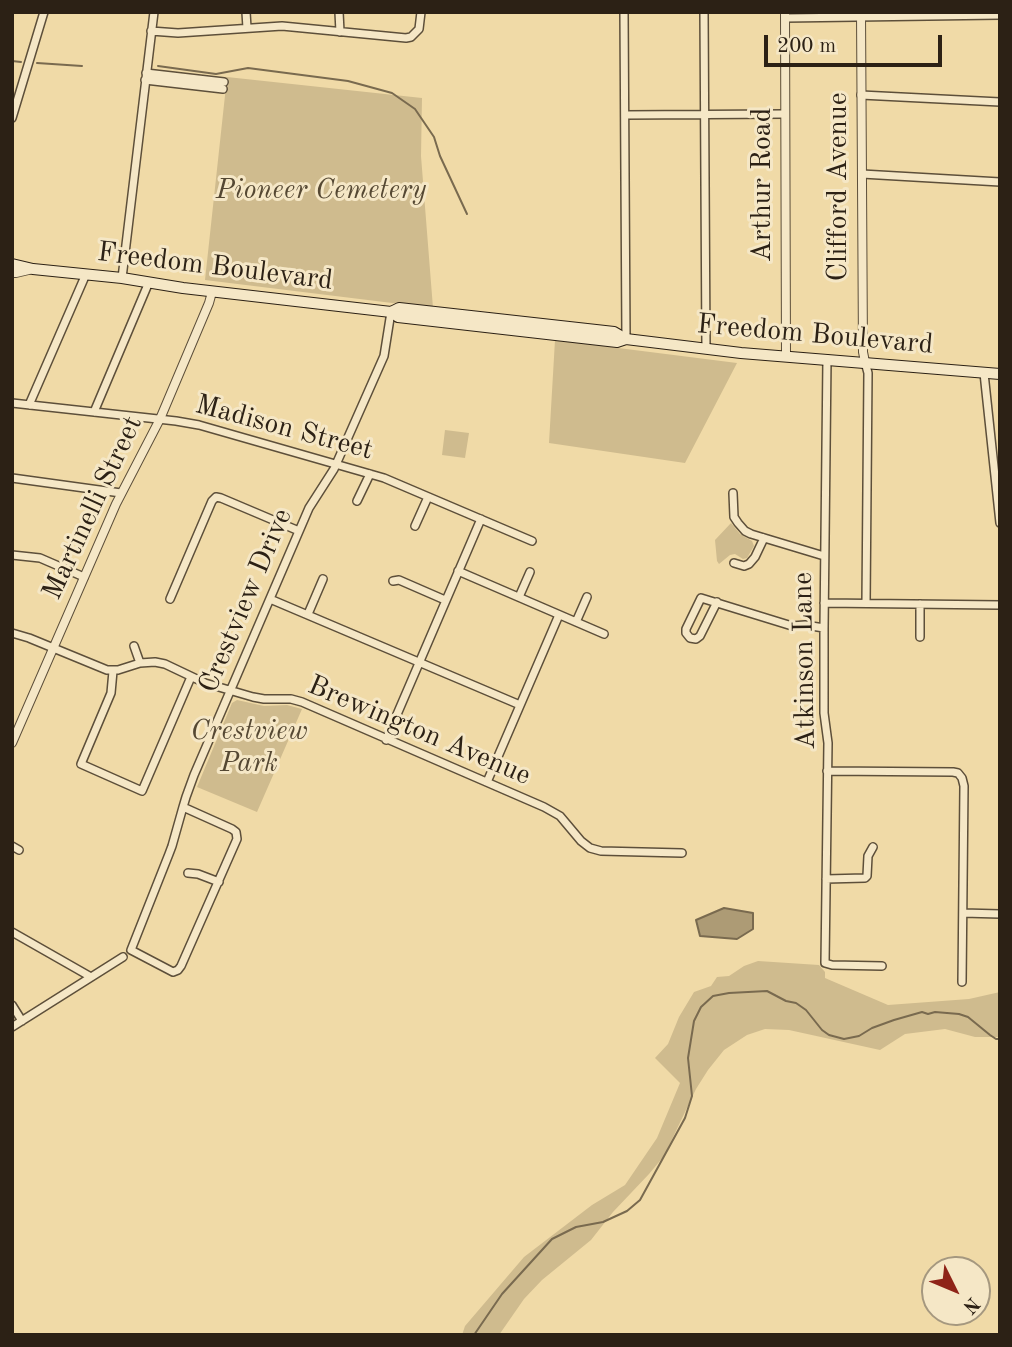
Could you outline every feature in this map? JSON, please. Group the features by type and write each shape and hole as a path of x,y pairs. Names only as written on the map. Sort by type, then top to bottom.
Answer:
{"main road":[{"name":"Freedom Boulevard","path":"14,270 86,274 212,292 391,312 399,308 614,332 626,339 706,349 1000,374"}],"street":[{"path":"12,118 44,12"},
{"path":"122,278 154,12"},
{"path":"246,12 247,28"},
{"path":"339,12 340,32"},
{"path":"151,31 173,33 282,26 406,38 411,37 418,29 421,12"},
{"path":"624,12 626,339"},
{"path":"704,12 706,349"},
{"path":"785,15 853,18 861,14 1000,15"},
{"name":"Clifford Avenue","path":"861,14 865,362"},
{"name":"Arthur Road","path":"785,15 786,357"},
{"path":"146,77 224,85"},
{"path":"862,94 1000,102"},
{"path":"625,115 785,114"},
{"path":"862,174 1000,182"},
{"path":"12,283 14,270"},
{"path":"29,405 86,274"},
{"path":"94,412 149,282"},
{"name":"Martinelli Street","path":"12,743 121,493 160,419 212,292"},
{"name":"Crestview Drive","path":"219,882 176,974 131,950 170,854 191,782 299,531 312,503 337,463 384,356 391,312"},
{"name":"Atkinson Lane","path":"827,359 824,556 824,713 828,743 825,963 837,966 882,966"},
{"path":"865,362 868,373 866,603"},
{"path":"984,373 1000,523"},
{"name":"Madison Street","path":"12,403 199,425 337,463 394,482 532,541"},
{"path":"357,501 370,474"},
{"path":"12,478 121,493"},
{"path":"733,493 734,513 747,533 824,556"},
{"path":"170,599 216,497 299,531"},
{"path":"415,526 428,497"},
{"path":"386,740 481,519"},
{"path":"734,563 744,566 749,564 764,538"},
{"path":"12,555 40,558 84,577"},
{"path":"458,571 604,634"},
{"path":"519,597 530,572"},
{"path":"308,614 323,579"},
{"path":"393,581 399,580 445,600"},
{"path":"576,622 587,597"},
{"path":"717,603 700,636 694,639 688,637 686,628 701,597 792,626 824,628"},
{"path":"270,598 520,705"},
{"path":"824,603 1000,605"},
{"path":"920,604 920,637"},
{"path":"487,782 559,614"},
{"path":"12,634 113,671 111,693 81,764 142,791 191,677"},
{"path":"134,646 140,663"},
{"name":"Brewington Avenue","path":"113,671 150,661 159,662 205,683 231,691 264,699 302,702 544,807 560,816 590,848 601,851 682,853"},
{"path":"827,771 953,772 961,776 964,786 962,982"},
{"path":"183,807 237,832 236,842 219,882 188,873"},
{"path":"826,879 864,879 867,876 868,856 873,847"},
{"path":"962,913 1000,914"},
{"path":"12,932 91,977"},
{"path":"12,1027 123,957"},
{"path":"12,1005 22,1021"}],"green space":[{"name":"Pioneer Cemetery","path":"227,77 422,98 421,156 433,308 205,280"},
{"path":"555,340 737,363 685,463 549,443"},
{"path":"445,430 469,433 465,458 442,455"},
{"path":"731,523 740,534 752,541 754,546 747,558 730,555 719,564 715,540"},
{"name":"Crestview Park","path":"237,700 264,706 287,705 302,709 257,812 197,787 232,703"},
{"path":"758,961 819,965 825,972 825,978 888,1005 969,999 1000,992 1000,1037 975,1037 945,1029 905,1034 880,1050 789,1030 765,1029 747,1035 724,1050 708,1070 664,1156 591,1240 542,1280 524,1299 499,1335 462,1335 465,1326 524,1257 592,1205 625,1185 657,1138 680,1083 655,1058 668,1044 679,1017 694,992 711,986 717,977 729,976"}],"shaded area":[{"path":"724,908 753,913 753,929 737,939 700,936 696,920"}],"waterway":[{"path":"12,61 21,62"},
{"path":"37,63 82,66"},
{"path":"158,66 216,74 248,68 348,81 392,93 415,109 434,137 467,214"},
{"path":"474,1335 502,1294 552,1239 576,1227 603,1222 627,1211 640,1200 685,1118 692,1096 688,1058 694,1021 701,1007 713,996 767,991 796,1003 806,1010 822,1030 844,1039 922,1012 968,1017 990,1035 1000,1039"}]}
